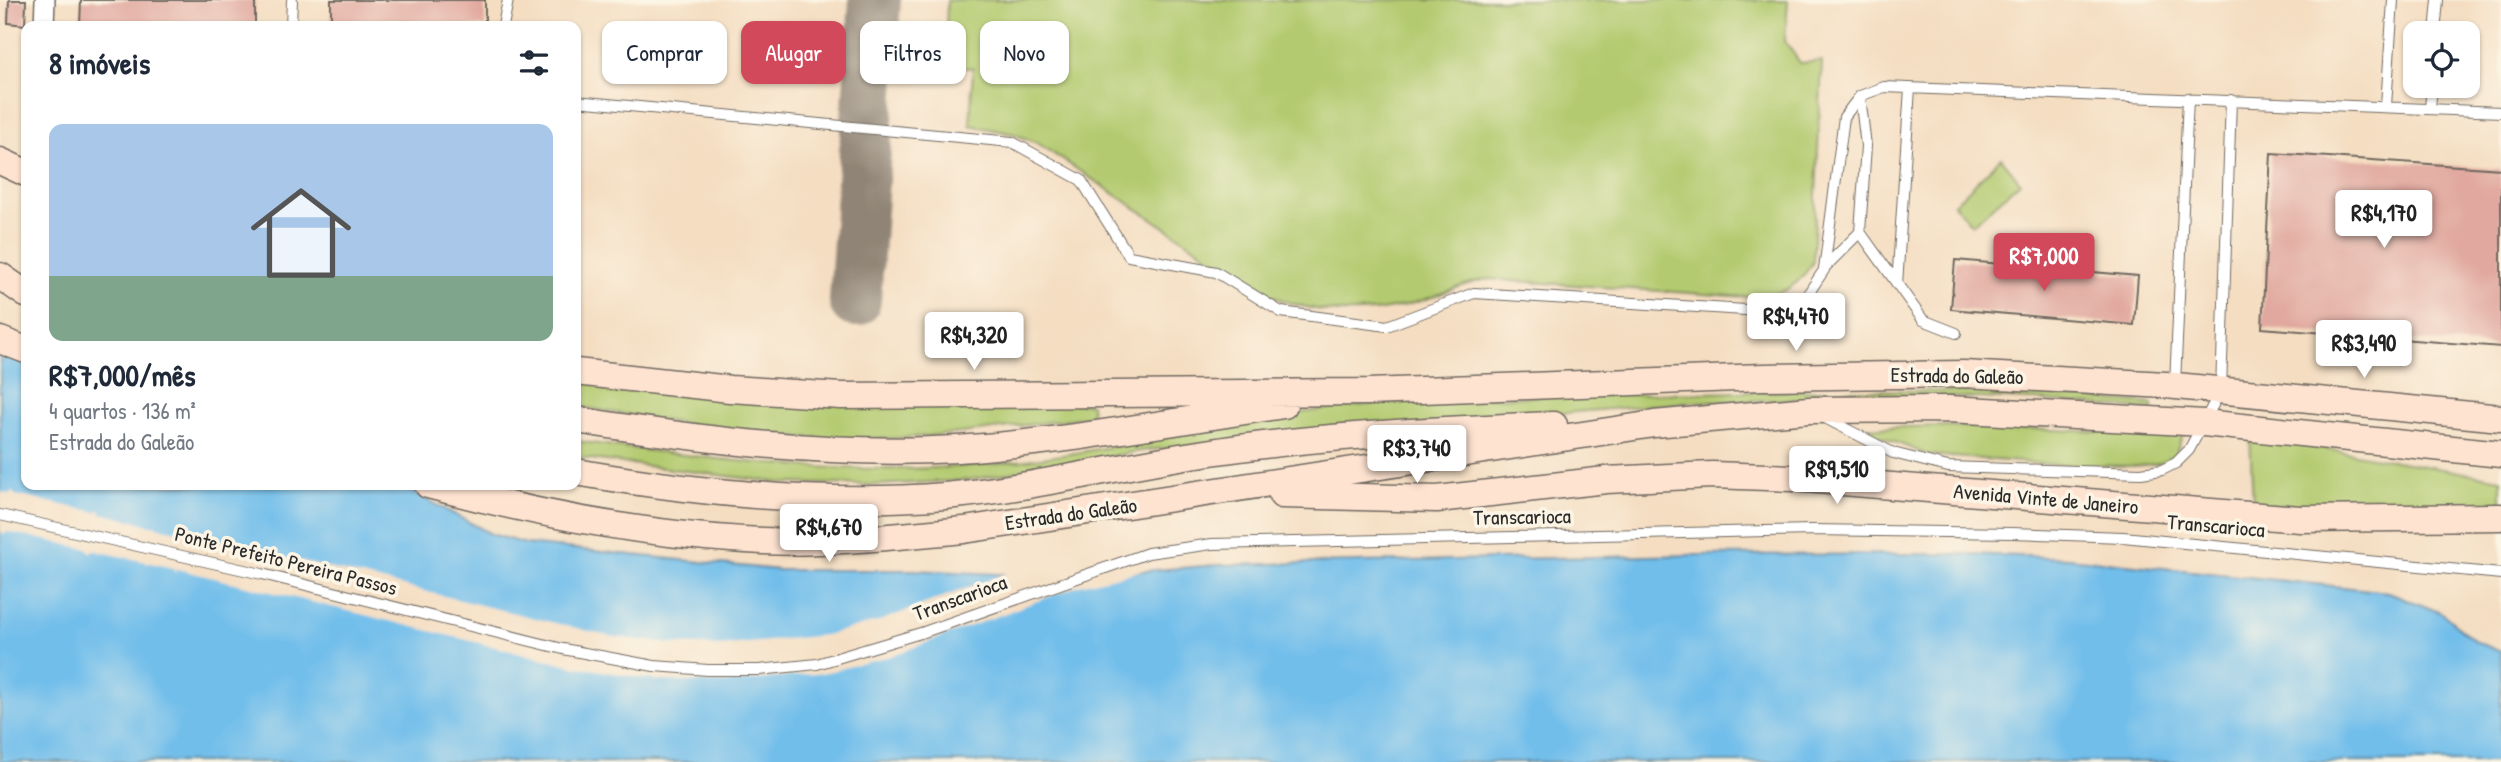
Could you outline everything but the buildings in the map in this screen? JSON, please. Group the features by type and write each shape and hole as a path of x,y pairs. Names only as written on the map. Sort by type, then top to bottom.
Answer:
{"main road":[{"path":"0,161 21,171"},
{"path":"0,266 21,270"},
{"path":"0,276 21,291"},
{"path":"0,341 21,348"},
{"name":"Estrada do Galeão","path":"581,373 730,389 841,396 1368,392 1763,377 1963,374 2175,386 2501,418"},
{"name":"Estrada do Galeão","path":"581,421 748,445 870,451 958,449 1126,429 1368,392"},
{"name":"Estrada do Galeão","path":"581,473 636,482 780,497 880,499 945,496 1061,480 1160,460 1284,443 1427,430 1654,424 1809,410 1949,409 2204,423 2501,454"},
{"name":"Estrada do Galeão","path":"446,490 486,501 638,528 762,541 827,541 964,530 1654,424"},
{"path":"2424,448 2501,463"},
{"name":"Avenida Vinte de Janeiro","path":"1172,499 1264,495 1437,499 1606,480 1712,475 1793,478 2300,519 2501,517"}],"street":[{"path":"44,21 45,0"}],"lane":[{"path":"291,21 292,0"},
{"path":"504,21 508,0"},
{"path":"2386,106 2393,0"},
{"path":"2436,21 2438,0"},
{"path":"1824,269 1843,117 1860,96 1885,87 2501,112"},
{"path":"1897,285 1910,88"},
{"path":"1860,96 1866,146 1860,232 1923,320 1956,333"},
{"path":"2175,386 2188,98"},
{"path":"2430,108 2431,98"},
{"path":"581,100 1012,142 1081,180 1129,256 1216,272 1281,312 1387,326 1474,293 1777,312 1806,297 1824,269 1860,232"},
{"path":"1809,410 1893,453 1948,467 2031,472 2141,473 2162,470 2176,463 2189,450 2221,390 2231,100"},
{"name":"Ponte Prefeito Pereira Passos","path":"0,515 262,574 562,649"},
{"name":"Transcarioca","path":"562,649 654,666 708,670 759,670 817,664 902,640 1148,553 1212,544 1812,530 2123,537 2501,574"}],"green space":[{"path":"947,0 1788,0 1785,41 1800,63 1822,61 1813,262 1792,286 1761,298 1488,279 1390,309 1348,312 1306,307 1265,293 1037,143 1014,134 970,125 973,68 966,68 966,21 946,21"},
{"path":"2001,158 2020,182 1972,225 1954,204"},
{"path":"581,380 1091,404 1092,416 982,431 873,439 788,436 703,427 581,407"},
{"path":"1826,390 2008,392 2153,404 2153,410 2035,400 1922,396 1688,402 1147,450 968,480 876,485 783,483 581,458 581,442 717,459 811,467 953,467 1060,455 1271,417 1325,410 1434,400"},
{"path":"1948,426 2183,435 2175,454 2159,463 2138,466 2059,465 1928,455 1859,428"},
{"path":"2250,436 2501,479 2501,507 2253,505"}],"water":[{"path":"0,326 21,343 21,490 409,490 491,534 526,544 779,570 912,570 1067,577 1217,565 1694,555 1969,554 2069,558 2389,592 2442,613 2475,641 2501,652 2501,762 0,762"}],"pier":[{"path":"12,491 15,495 96,512 101,509 100,513 181,532 183,528 185,533 614,637 670,644 721,646 825,635 877,622 1012,571 1067,573 1143,567 1144,570 1080,585 891,656 824,673 728,683 659,681 573,666 177,569 175,573 173,568 92,550 91,553 88,549 7,532 3,535 0,530 0,492 11,494"}],"taxiway":[{"path":"855,301 875,0"}]}
